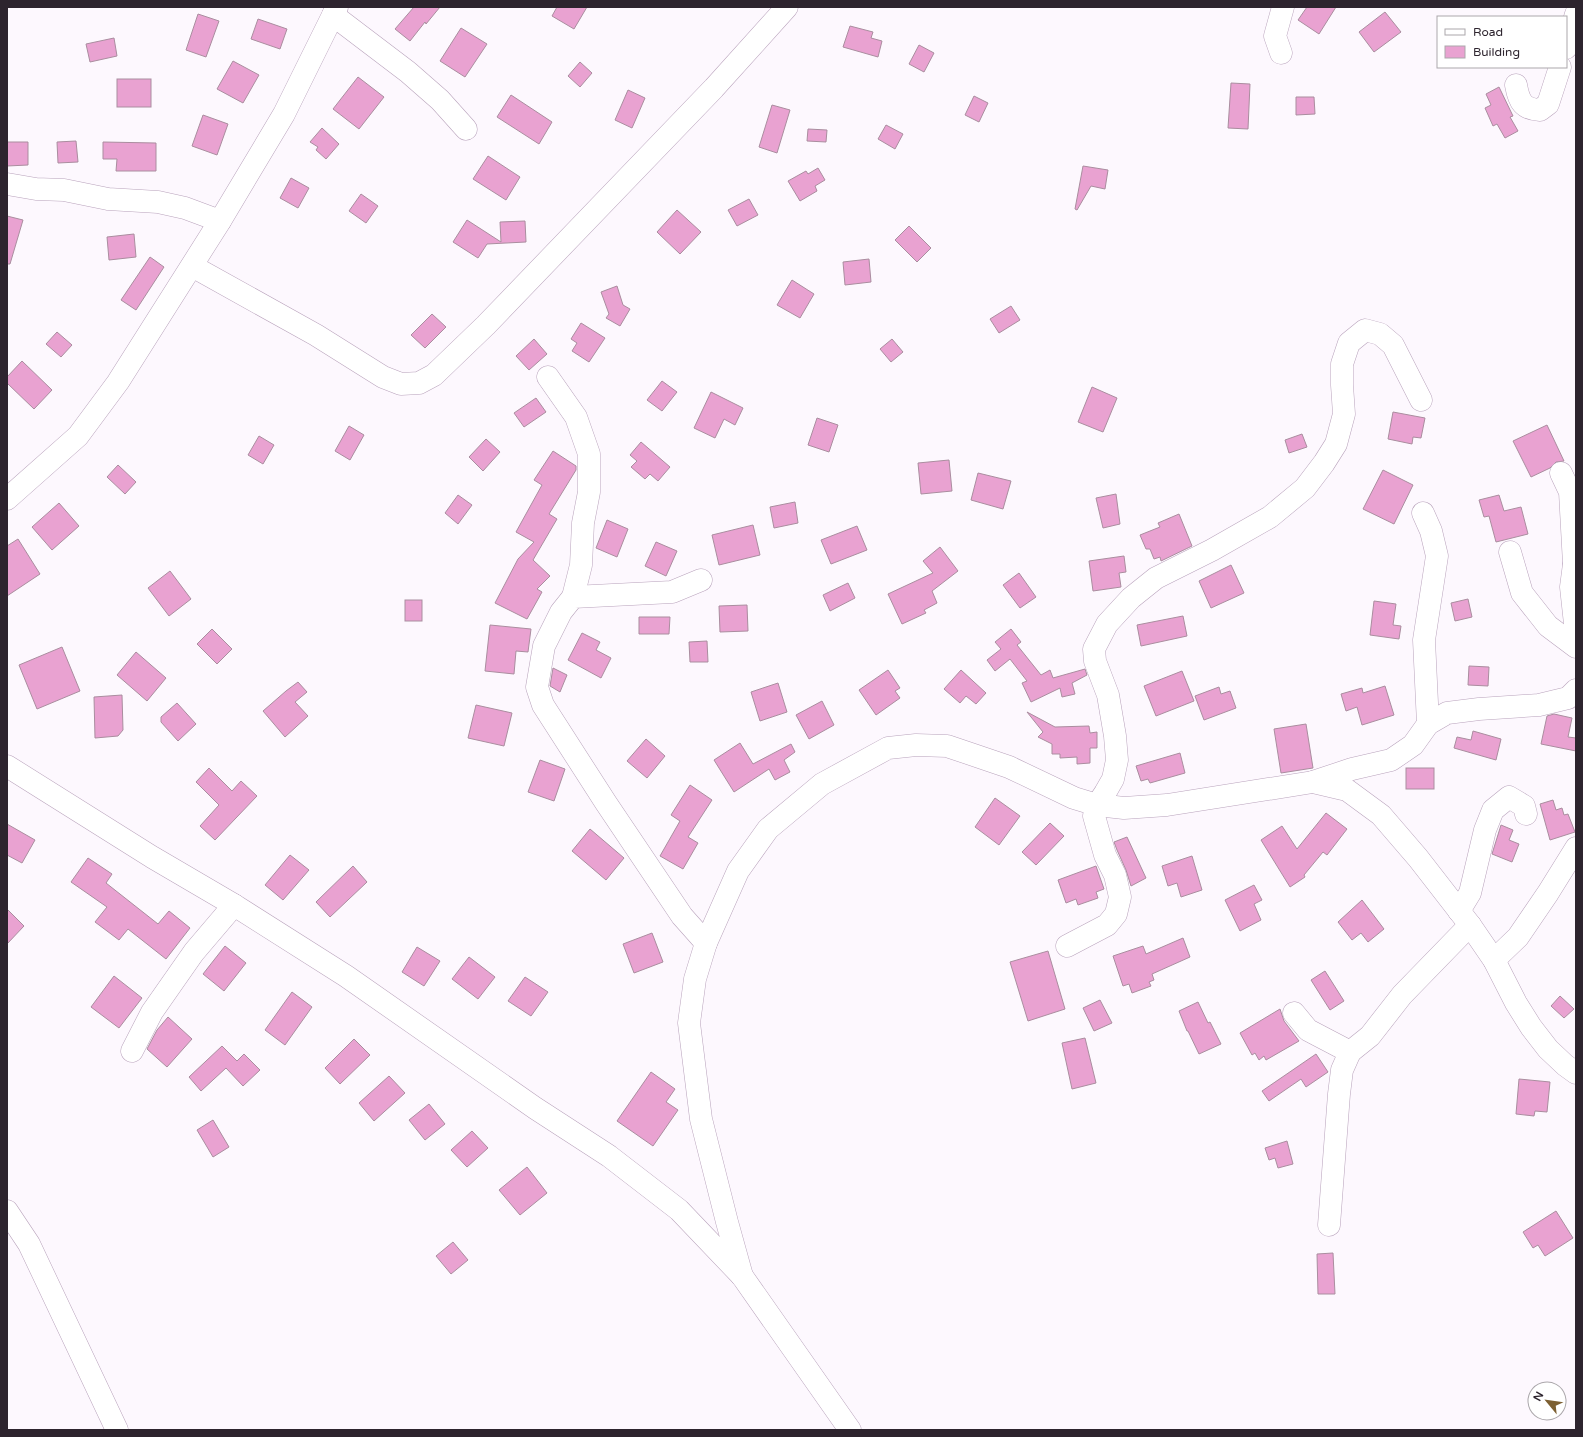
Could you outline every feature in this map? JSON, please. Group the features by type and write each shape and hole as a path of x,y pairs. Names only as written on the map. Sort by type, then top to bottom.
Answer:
{"street":[{"path":"192,266 316,335 383,377 401,384 419,383 434,375 492,320 714,88 787,7"},
{"path":"1280,53 1274,36 1283,7"},
{"path":"7,499 78,436 118,382 220,221 284,114 335,11 440,100 466,128"},
{"path":"1567,45 1576,14"},
{"path":"1516,85 1522,104 1531,109 1540,110 1548,104 1559,73"},
{"path":"7,184 36,189 64,190 108,199 158,202 184,208 220,221"},
{"path":"1067,946 1107,924 1116,914 1120,897 1115,875 1105,855 1094,816 1096,805 1105,793 1113,778 1117,760 1115,736 1108,695 1095,661 1094,649 1107,624 1131,598 1156,578 1212,550 1270,517 1305,488 1336,444 1344,414 1342,364 1349,343 1365,330 1380,334 1393,345 1421,400"},
{"path":"548,377 576,417 589,454 589,492 583,523 580,565 573,597 560,612 544,646 537,687 543,705 586,772 674,904 706,943"},
{"path":"1561,473 1570,492 1576,563 1572,587 1574,625 1576,633"},
{"path":"1422,513 1431,531 1437,556 1424,640 1428,724"},
{"path":"1510,552 1522,593 1548,626 1576,647"},
{"path":"573,597 672,592 701,580"},
{"path":"742,1276 727,1222 702,1119 689,1023 694,979 706,943 738,870 768,829 822,784 888,748 916,745 947,746 1009,767 1074,798 1096,805 1124,808 1167,805 1313,782 1352,769 1392,760 1414,745 1428,724 1447,713 1479,709 1539,705 1568,698 1576,690"},
{"path":"7,766 152,857 234,905 346,976 535,1108 609,1156 679,1210 742,1276 850,1430"},
{"path":"1313,782 1347,790 1381,815 1464,918 1494,960 1516,1003 1531,1027 1548,1049 1564,1065 1576,1073"},
{"path":"1329,1225 1339,1094 1342,1070 1350,1052 1370,1036 1464,918 1485,830 1493,810 1509,797 1524,806 1526,814"},
{"path":"1494,960 1518,937 1576,848"},
{"path":"132,1051 152,1012 194,952 234,905"},
{"path":"1294,1013 1308,1030 1350,1052"},
{"path":"7,1211 29,1244 117,1430"}],"building":[{"path":"414,7 440,7 426,24 425,22 410,41 395,29"},
{"path":"557,7 587,7 574,29 552,16"},
{"path":"1307,7 1336,7 1319,34 1298,20"},
{"path":"1385,12 1401,32 1374,52 1359,32"},
{"path":"198,14 219,21 206,57 186,50"},
{"path":"258,19 287,29 280,49 251,39"},
{"path":"850,26 873,32 871,38 882,41 878,57 843,47"},
{"path":"461,28 487,44 465,77 440,61"},
{"path":"114,38 117,56 90,62 86,44"},
{"path":"919,45 934,53 924,72 909,64"},
{"path":"233,61 259,75 243,103 217,89"},
{"path":"580,62 592,73 580,87 568,76"},
{"path":"358,77 384,97 359,129 333,109"},
{"path":"117,79 151,79 151,107 117,107"},
{"path":"1231,83 1250,84 1248,129 1228,128"},
{"path":"1499,87 1513,116 1510,117 1518,131 1505,138 1497,124 1493,126 1485,108 1491,105 1486,94"},
{"path":"628,90 645,98 632,128 615,120"},
{"path":"511,95 552,122 539,144 497,117"},
{"path":"974,96 988,103 979,122 965,115"},
{"path":"1296,97 1314,97 1315,114 1296,115"},
{"path":"772,105 790,110 777,153 759,147"},
{"path":"203,115 228,124 217,155 192,146"},
{"path":"886,125 903,134 895,149 878,139"},
{"path":"322,128 339,144 326,159 316,150 318,147 310,142"},
{"path":"808,129 827,130 826,142 807,141"},
{"path":"76,141 78,162 58,163 57,142"},
{"path":"7,142 28,142 28,165 7,166"},
{"path":"103,142 156,143 156,171 116,171 117,159 103,159"},
{"path":"488,156 520,177 506,200 473,179"},
{"path":"1083,166 1108,170 1105,189 1091,186 1077,210 1075,209"},
{"path":"818,168 825,180 815,186 817,191 800,201 788,181 806,171 808,174"},
{"path":"291,178 309,188 298,208 280,198"},
{"path":"361,194 378,206 366,223 349,211"},
{"path":"749,199 758,215 737,226 728,210"},
{"path":"677,210 701,232 680,254 657,232"},
{"path":"7,216 23,220 10,264 7,264"},
{"path":"467,220 501,242 500,222 525,221 526,242 487,244 478,258 453,242"},
{"path":"909,226 931,248 917,262 895,240"},
{"path":"134,234 136,257 109,260 107,237"},
{"path":"150,257 164,267 136,310 121,300"},
{"path":"869,259 871,282 845,285 843,262"},
{"path":"792,280 814,294 800,318 777,305"},
{"path":"617,286 623,305 630,309 620,326 606,318 609,314 601,292"},
{"path":"1011,306 1020,320 999,333 990,319"},
{"path":"432,314 446,327 425,348 411,335"},
{"path":"581,323 605,338 589,362 572,351 577,343 571,339"},
{"path":"57,332 72,345 61,357 46,344"},
{"path":"534,339 547,354 529,370 516,356"},
{"path":"892,339 903,352 891,362 880,349"},
{"path":"22,361 52,390 34,409 7,383 7,377"},
{"path":"662,381 677,392 662,411 647,400"},
{"path":"1092,387 1117,398 1103,432 1078,422"},
{"path":"711,392 743,408 735,425 724,419 715,438 694,428"},
{"path":"536,398 546,412 524,427 514,413"},
{"path":"1393,412 1425,418 1421,438 1413,437 1412,444 1388,439"},
{"path":"817,418 838,425 829,452 808,445"},
{"path":"1547,425 1564,461 1556,462 1550,468 1531,477 1513,441"},
{"path":"349,426 364,435 350,460 335,451"},
{"path":"1302,434 1307,447 1289,453 1285,440"},
{"path":"259,436 274,445 263,464 248,455"},
{"path":"486,439 500,452 483,471 469,457"},
{"path":"641,442 670,467 658,481 650,474 645,479 631,467 637,461 630,455"},
{"path":"553,451 576,466 576,470 549,514 557,519 533,560 550,576 537,589 542,592 527,619 495,603 518,559 534,542 516,532 542,485 534,480"},
{"path":"949,460 952,491 921,494 918,463"},
{"path":"118,465 136,482 125,494 107,477"},
{"path":"1383,470 1413,485 1394,524 1363,509"},
{"path":"978,473 1011,481 1003,509 971,500"},
{"path":"1116,494 1120,524 1103,528 1096,498"},
{"path":"458,495 472,505 458,524 445,513"},
{"path":"1499,495 1504,511 1521,507 1528,534 1496,542 1489,516 1484,517 1479,500"},
{"path":"795,502 798,523 774,528 770,507"},
{"path":"59,503 79,526 52,550 32,527"},
{"path":"1179,514 1192,546 1161,561 1160,557 1154,559 1150,549 1146,549 1140,535 1160,527 1158,523"},
{"path":"607,520 628,529 617,557 596,548"},
{"path":"753,525 760,555 719,565 712,535"},
{"path":"857,526 867,550 831,564 821,540"},
{"path":"18,539 40,574 7,596 7,546"},
{"path":"656,542 677,551 666,576 645,566"},
{"path":"940,547 958,571 932,591 937,603 924,610 926,613 902,624 888,594 933,573 923,561"},
{"path":"1124,556 1126,572 1119,573 1121,587 1093,591 1089,561"},
{"path":"1231,565 1244,593 1211,608 1199,581"},
{"path":"170,571 191,599 169,616 148,588"},
{"path":"1019,573 1036,597 1020,608 1003,585"},
{"path":"848,583 855,598 830,611 823,595"},
{"path":"1468,599 1472,617 1455,621 1451,603"},
{"path":"405,600 422,600 422,621 405,621"},
{"path":"1374,601 1396,604 1393,625 1401,626 1399,639 1370,635"},
{"path":"747,605 748,631 720,632 719,606"},
{"path":"1183,616 1187,636 1141,646 1137,625"},
{"path":"639,617 670,617 669,634 639,634"},
{"path":"490,625 531,629 528,652 516,651 514,674 485,671"},
{"path":"212,629 232,649 217,664 197,644"},
{"path":"1011,629 1021,642 1017,645 1041,675 1050,670 1053,678 1085,669 1087,675 1072,683 1075,694 1062,697 1060,688 1031,702 1022,683 1027,681 1010,659 995,671 987,660 1001,649 995,642"},
{"path":"582,633 600,642 596,650 611,658 601,678 568,660"},
{"path":"707,641 708,662 690,662 689,642"},
{"path":"62,647 80,691 37,709 19,665"},
{"path":"136,652 166,678 147,701 117,675"},
{"path":"1469,666 1489,667 1488,686 1468,685"},
{"path":"553,668 567,675 560,692 550,686"},
{"path":"888,670 900,688 895,691 900,698 876,715 859,690"},
{"path":"961,670 986,693 976,704 966,696 960,703 944,689"},
{"path":"1182,671 1194,701 1156,716 1144,686"},
{"path":"298,682 307,692 295,702 308,716 285,737 263,711"},
{"path":"778,683 787,712 760,721 751,692"},
{"path":"1385,686 1394,715 1362,725 1357,707 1346,711 1341,694 1362,688 1363,693"},
{"path":"1219,687 1221,694 1230,691 1236,708 1204,720 1195,696"},
{"path":"122,695 123,730 118,736 95,738 94,697"},
{"path":"822,701 834,725 809,739 796,715"},
{"path":"177,703 196,724 178,741 161,722 161,717"},
{"path":"476,705 512,713 504,746 468,738"},
{"path":"1027,712 1055,727 1089,726 1090,733 1097,732 1097,748 1090,748 1090,763 1077,764 1077,757 1060,758 1060,754 1052,754 1052,744 1038,737 1043,732"},
{"path":"1554,714 1572,718 1568,737 1576,738 1576,751 1541,744 1547,716"},
{"path":"1306,724 1313,768 1281,773 1274,729"},
{"path":"1473,731 1501,739 1496,760 1454,748 1457,737 1471,740"},
{"path":"646,739 665,756 647,778 627,761"},
{"path":"740,743 753,764 791,744 795,752 784,760 790,772 775,780 769,769 734,792 714,760"},
{"path":"1180,753 1185,773 1150,783 1148,779 1141,781 1136,766"},
{"path":"540,760 565,769 554,801 528,792"},
{"path":"209,768 232,791 241,781 257,796 215,840 200,826 219,805 196,782"},
{"path":"1406,768 1434,768 1434,789 1406,789"},
{"path":"690,785 712,800 688,837 698,843 683,869 660,856 680,821 671,815"},
{"path":"995,798 1020,816 999,845 975,827"},
{"path":"1553,800 1556,810 1562,808 1564,815 1568,814 1575,832 1550,840 1540,804"},
{"path":"1326,813 1347,829 1327,855 1323,852 1304,875 1305,877 1290,887 1261,840 1282,826 1297,849"},
{"path":"1050,823 1064,836 1036,865 1022,852"},
{"path":"7,824 35,840 22,863 7,855"},
{"path":"1501,825 1513,830 1509,840 1519,844 1512,862 1492,854"},
{"path":"590,829 624,858 606,880 572,851"},
{"path":"1127,837 1146,878 1131,886 1114,842"},
{"path":"290,855 309,870 283,900 265,885"},
{"path":"1192,856 1202,890 1181,897 1177,883 1168,886 1162,866"},
{"path":"88,858 112,874 106,883 158,924 169,911 190,928 166,959 128,929 119,940 95,922 107,907 71,882"},
{"path":"353,866 367,882 330,917 316,902"},
{"path":"1096,866 1104,889 1096,892 1098,898 1078,905 1076,899 1066,903 1058,880"},
{"path":"1254,885 1262,900 1254,904 1261,920 1240,931 1225,900"},
{"path":"1362,900 1384,929 1368,942 1361,933 1352,940 1338,922"},
{"path":"7,909 24,926 7,944"},
{"path":"652,933 663,962 634,973 623,944"},
{"path":"1183,938 1190,957 1152,974 1154,980 1149,982 1151,986 1132,993 1129,984 1123,986 1113,956 1143,946 1146,954"},
{"path":"225,946 246,963 224,991 203,974"},
{"path":"417,947 440,961 424,986 402,972"},
{"path":"1048,951 1065,1009 1028,1021 1010,962"},
{"path":"469,957 495,977 478,999 452,979"},
{"path":"1325,971 1344,1001 1330,1010 1311,980"},
{"path":"114,976 142,998 119,1028 91,1007"},
{"path":"525,977 548,992 531,1016 508,1001"},
{"path":"292,992 312,1007 285,1045 265,1030"},
{"path":"1560,996 1574,1009 1564,1018 1551,1006"},
{"path":"1100,1000 1112,1023 1094,1031 1083,1008"},
{"path":"1198,1002 1208,1023 1210,1022 1221,1044 1199,1054 1179,1011"},
{"path":"1280,1009 1284,1021 1299,1041 1266,1060 1264,1056 1259,1060 1255,1053 1252,1055 1240,1033"},
{"path":"168,1017 192,1039 167,1067 147,1049 157,1030"},
{"path":"1085,1038 1096,1083 1072,1089 1062,1043"},
{"path":"354,1039 370,1055 340,1084 325,1068"},
{"path":"222,1046 237,1061 244,1054 260,1070 243,1086 226,1068 201,1091 189,1077"},
{"path":"1316,1054 1328,1072 1306,1087 1301,1079 1269,1101 1262,1091"},
{"path":"651,1072 675,1089 666,1102 678,1110 653,1146 617,1121"},
{"path":"389,1076 405,1093 374,1121 359,1103"},
{"path":"1519,1079 1550,1082 1547,1112 1535,1111 1534,1116 1516,1114"},
{"path":"429,1104 445,1124 425,1140 409,1120"},
{"path":"213,1120 229,1147 213,1157 197,1130"},
{"path":"472,1131 488,1148 467,1167 451,1150"},
{"path":"1287,1141 1293,1164 1278,1168 1275,1158 1269,1160 1265,1148"},
{"path":"527,1167 547,1193 520,1215 499,1190"},
{"path":"1556,1211 1573,1238 1545,1256 1538,1245 1533,1248 1523,1232"},
{"path":"453,1242 468,1260 451,1274 436,1256"},
{"path":"1333,1253 1335,1294 1318,1294 1317,1254"}]}
